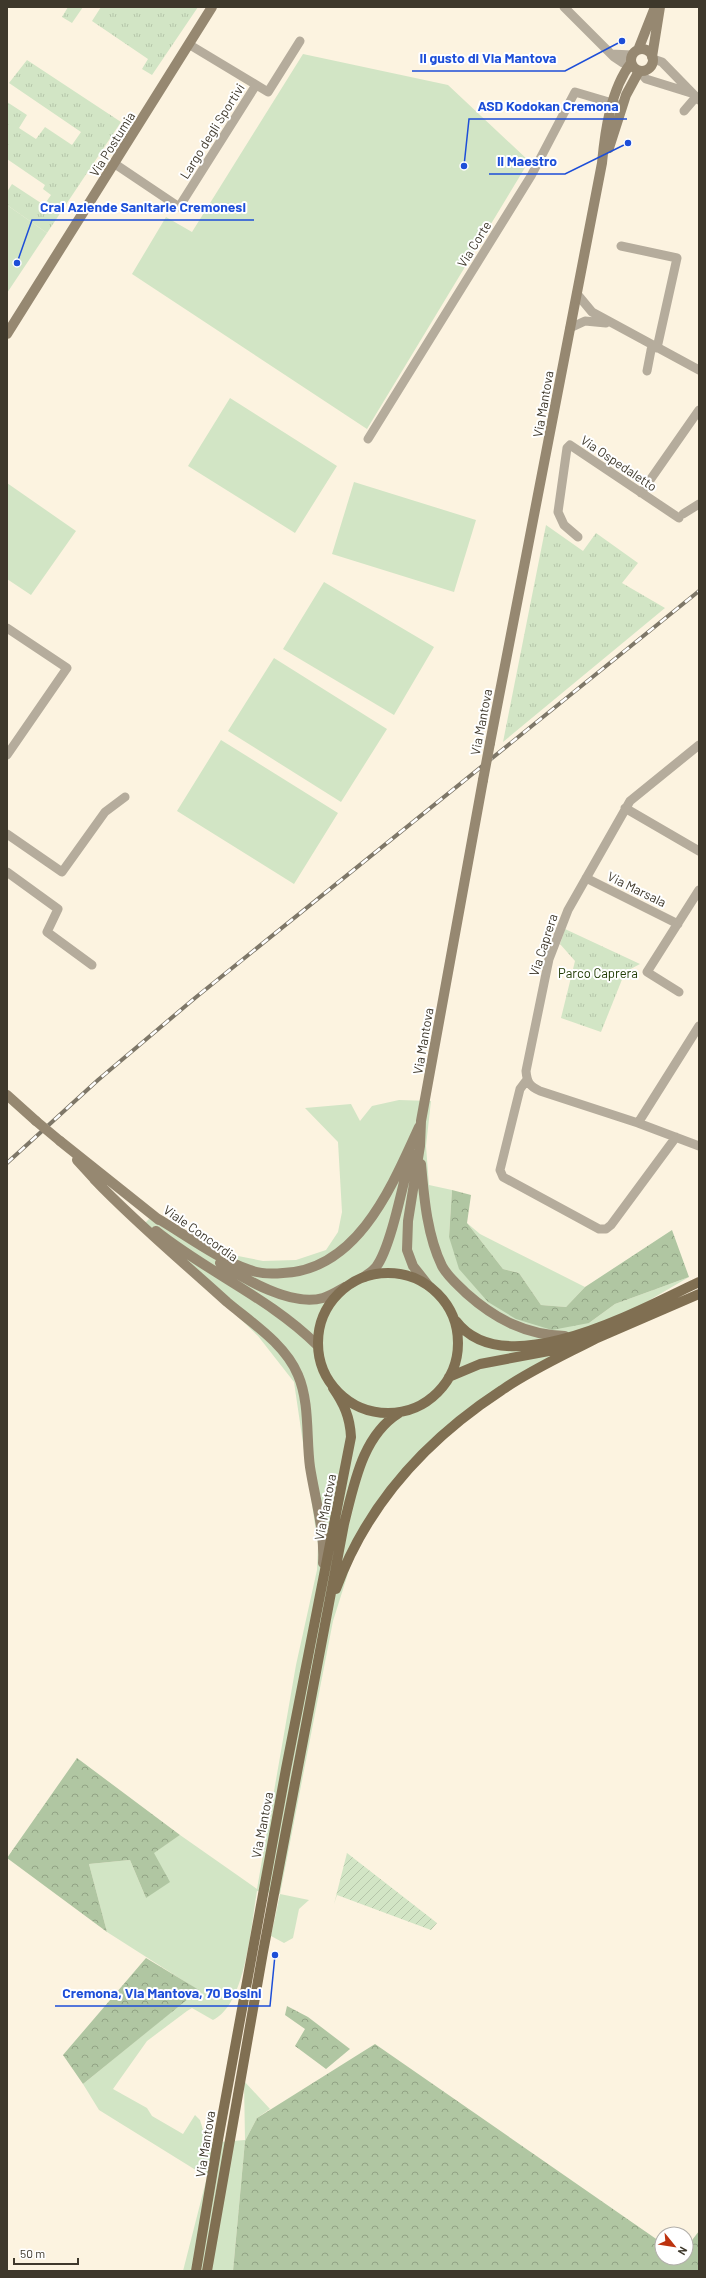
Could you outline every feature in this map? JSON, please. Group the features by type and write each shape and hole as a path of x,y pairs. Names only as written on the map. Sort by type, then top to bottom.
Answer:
{"main road":[{"name":"Via Postumia","path":"7,334 115,164 212,7"},
{"name":"Via Mantova","path":"618,105 622,74 633,57 655,7"},
{"path":"653,58 660,7"},
{"path":"639,71 633,57 648,51 653,58"},
{"name":"Via Mantova","path":"421,1121 483,780 602,163 604,141 618,105 639,71 649,69 653,58"},
{"name":"Viale Concordia","path":"7,1095 60,1141 155,1217 189,1243 248,1281 282,1294 309,1300 323,1298 345,1287"},
{"path":"155,1217 236,1265 252,1271 277,1274 299,1273 318,1266 338,1255 357,1238 380,1203 416,1134 421,1121"},
{"path":"421,1121 420,1146 408,1221 407,1250 413,1266 428,1285 444,1301 463,1331 471,1337 494,1344 540,1344 579,1335 699,1282"},
{"path":"416,1134 392,1227 381,1258 376,1267 364,1277 345,1287 333,1299 324,1313 319,1329 317,1345 322,1368 333,1388 356,1406 384,1414 399,1413 422,1405 432,1398 449,1377 458,1349 455,1319"},
{"name":"Viale Concordia","path":"60,1141 94,1179 176,1247 299,1327 317,1345"},
{"path":"420,1146 430,1230 438,1257 449,1276 474,1300 512,1325 538,1334 579,1335"},
{"path":"94,1179 133,1220 280,1348 298,1374 302,1389 310,1465 324,1548 318,1611"},
{"path":"364,1277 381,1273 397,1274 413,1278 428,1285"},
{"path":"326,1619 346,1566 364,1527 395,1483 411,1465 450,1428 503,1389 595,1339 699,1294"},
{"path":"449,1377 480,1364 554,1350 595,1339"},
{"name":"Via Mantova","path":"196,2271 245,1990 351,1437 350,1421 345,1405 333,1388"},
{"name":"Via Mantova","path":"208,2271 230,2132 344,1524 355,1481 376,1433 386,1421 399,1413"}],"street":[{"path":"564,7 611,54 633,57"},
{"name":"Largo degli Sportivi","path":"190,44 268,92 300,41"},
{"path":"653,58 662,62 696,97"},
{"path":"639,71 646,78 696,97"},
{"name":"Largo degli Sportivi","path":"115,164 179,207 256,85"},
{"name":"Via Corte","path":"368,439 531,176 575,92 618,105"},
{"path":"684,111 696,97"},
{"path":"620,246 677,258 647,371"},
{"path":"577,294 588,309 654,347 699,370"},
{"path":"570,328 585,321 613,324"},
{"path":"641,493 699,410"},
{"name":"Via Ospedaletto","path":"578,537 564,525 558,512 567,448 570,445 641,493 681,516 699,504"},
{"path":"7,628 67,668 7,755"},
{"name":"Via Caprera","path":"526,1082 528,1059 549,959 560,926 630,801 699,745"},
{"path":"7,834 62,872 105,812 126,797"},
{"path":"625,808 699,851"},
{"path":"7,872 58,909 47,932 92,965"},
{"name":"Via Marsala","path":"586,878 678,924"},
{"path":"679,992 647,972 699,890"},
{"path":"638,1123 699,1026"},
{"path":"676,1137 612,1225 606,1229 599,1229 503,1178 500,1170 520,1089 526,1082 540,1091 638,1123 676,1137 699,1146"}],"green space":[{"path":"68,7 83,7 72,23 62,17"},
{"path":"101,7 198,7 152,75 142,69 148,59 92,21"},
{"path":"303,54 448,85 529,161 367,429 132,274 166,217 192,232"},
{"path":"27,60 121,122 47,233 7,205 7,192 12,184 44,205 51,195 43,189 45,185 7,159 7,102 27,115 19,128 36,139 45,127 72,145 81,132 9,83"},
{"path":"7,205 47,233 7,293"},
{"path":"230,398 337,466 295,533 188,466"},
{"path":"354,482 476,520 454,592 332,554"},
{"path":"7,483 76,531 31,595 7,579"},
{"path":"546,525 583,551 596,533 638,563 622,583 665,608 503,742"},
{"path":"324,582 434,647 394,715 283,649"},
{"path":"274,658 387,729 341,802 228,731"},
{"path":"221,740 338,813 294,884 177,811"},
{"name":"Parco Caprera","path":"565,929 640,964 625,972 601,1032 561,1018 575,961 560,944"},
{"path":"399,1100 431,1101 426,1146 429,1185 452,1190 449,1237 488,1302 589,1323 615,1304 689,1277 479,1400 375,1506 350,1567 333,1621 280,1894 257,1891 249,1943 240,1982 233,1998 224,2012 213,2020 192,2008 187,2011 147,2041 113,2089 147,2108 152,2116 183,2134 195,2115 200,2120 207,2143 245,2140 244,2081 270,2109 257,2118 245,2141 233,2271 183,2271 207,2177 99,2110 83,2084 198,1990 107,1932 89,1864 130,1860 146,1898 153,1853 180,1835 257,1889 296,1665 317,1570 318,1545 294,1382 258,1336 143,1225 149,1219 203,1239 233,1255 263,1261 296,1260 326,1250 338,1232 342,1212 338,1142 305,1108 351,1104 360,1121 372,1106"},
{"path":"452,1190 471,1195 467,1223 503,1269 519,1273 541,1305 566,1307 585,1287 672,1230 689,1277 615,1304 589,1323 552,1330 516,1319 488,1302 459,1269 449,1237"},
{"path":"467,1223 480,1234 585,1287 566,1307 541,1305 519,1273 503,1269"},
{"path":"77,1758 180,1835 154,1853 170,1882 146,1898 130,1860 89,1864 107,1932 7,1858"},
{"path":"347,1853 437,1923 431,1930 337,1895 334,1904"},
{"path":"280,1894 309,1900 299,1909 293,1938 284,1943 271,1936"},
{"path":"146,1958 199,1990 83,2084 63,2055"},
{"path":"287,2006 308,2017 350,2049 326,2069 295,2046 305,2029 285,2015"},
{"path":"375,2044 654,2237 654,2266 694,2266 694,2238 699,2231 699,2271 233,2271 245,2141 257,2118"}],"railway":[{"path":"7,1163 98,1080 195,998 699,591"}],"place":[{"name":"Il gusto di Via Mantova","path":"622,41"},
{"name":"Il Maestro","path":"628,143"},
{"name":"ASD Kodokan Cremona","path":"464,166"},
{"name":"Cral Aziende Sanitarie Cremonesi","path":"17,263"},
{"name":"Cremona, Via Mantova, 70 Bosini","path":"275,1955"}]}
